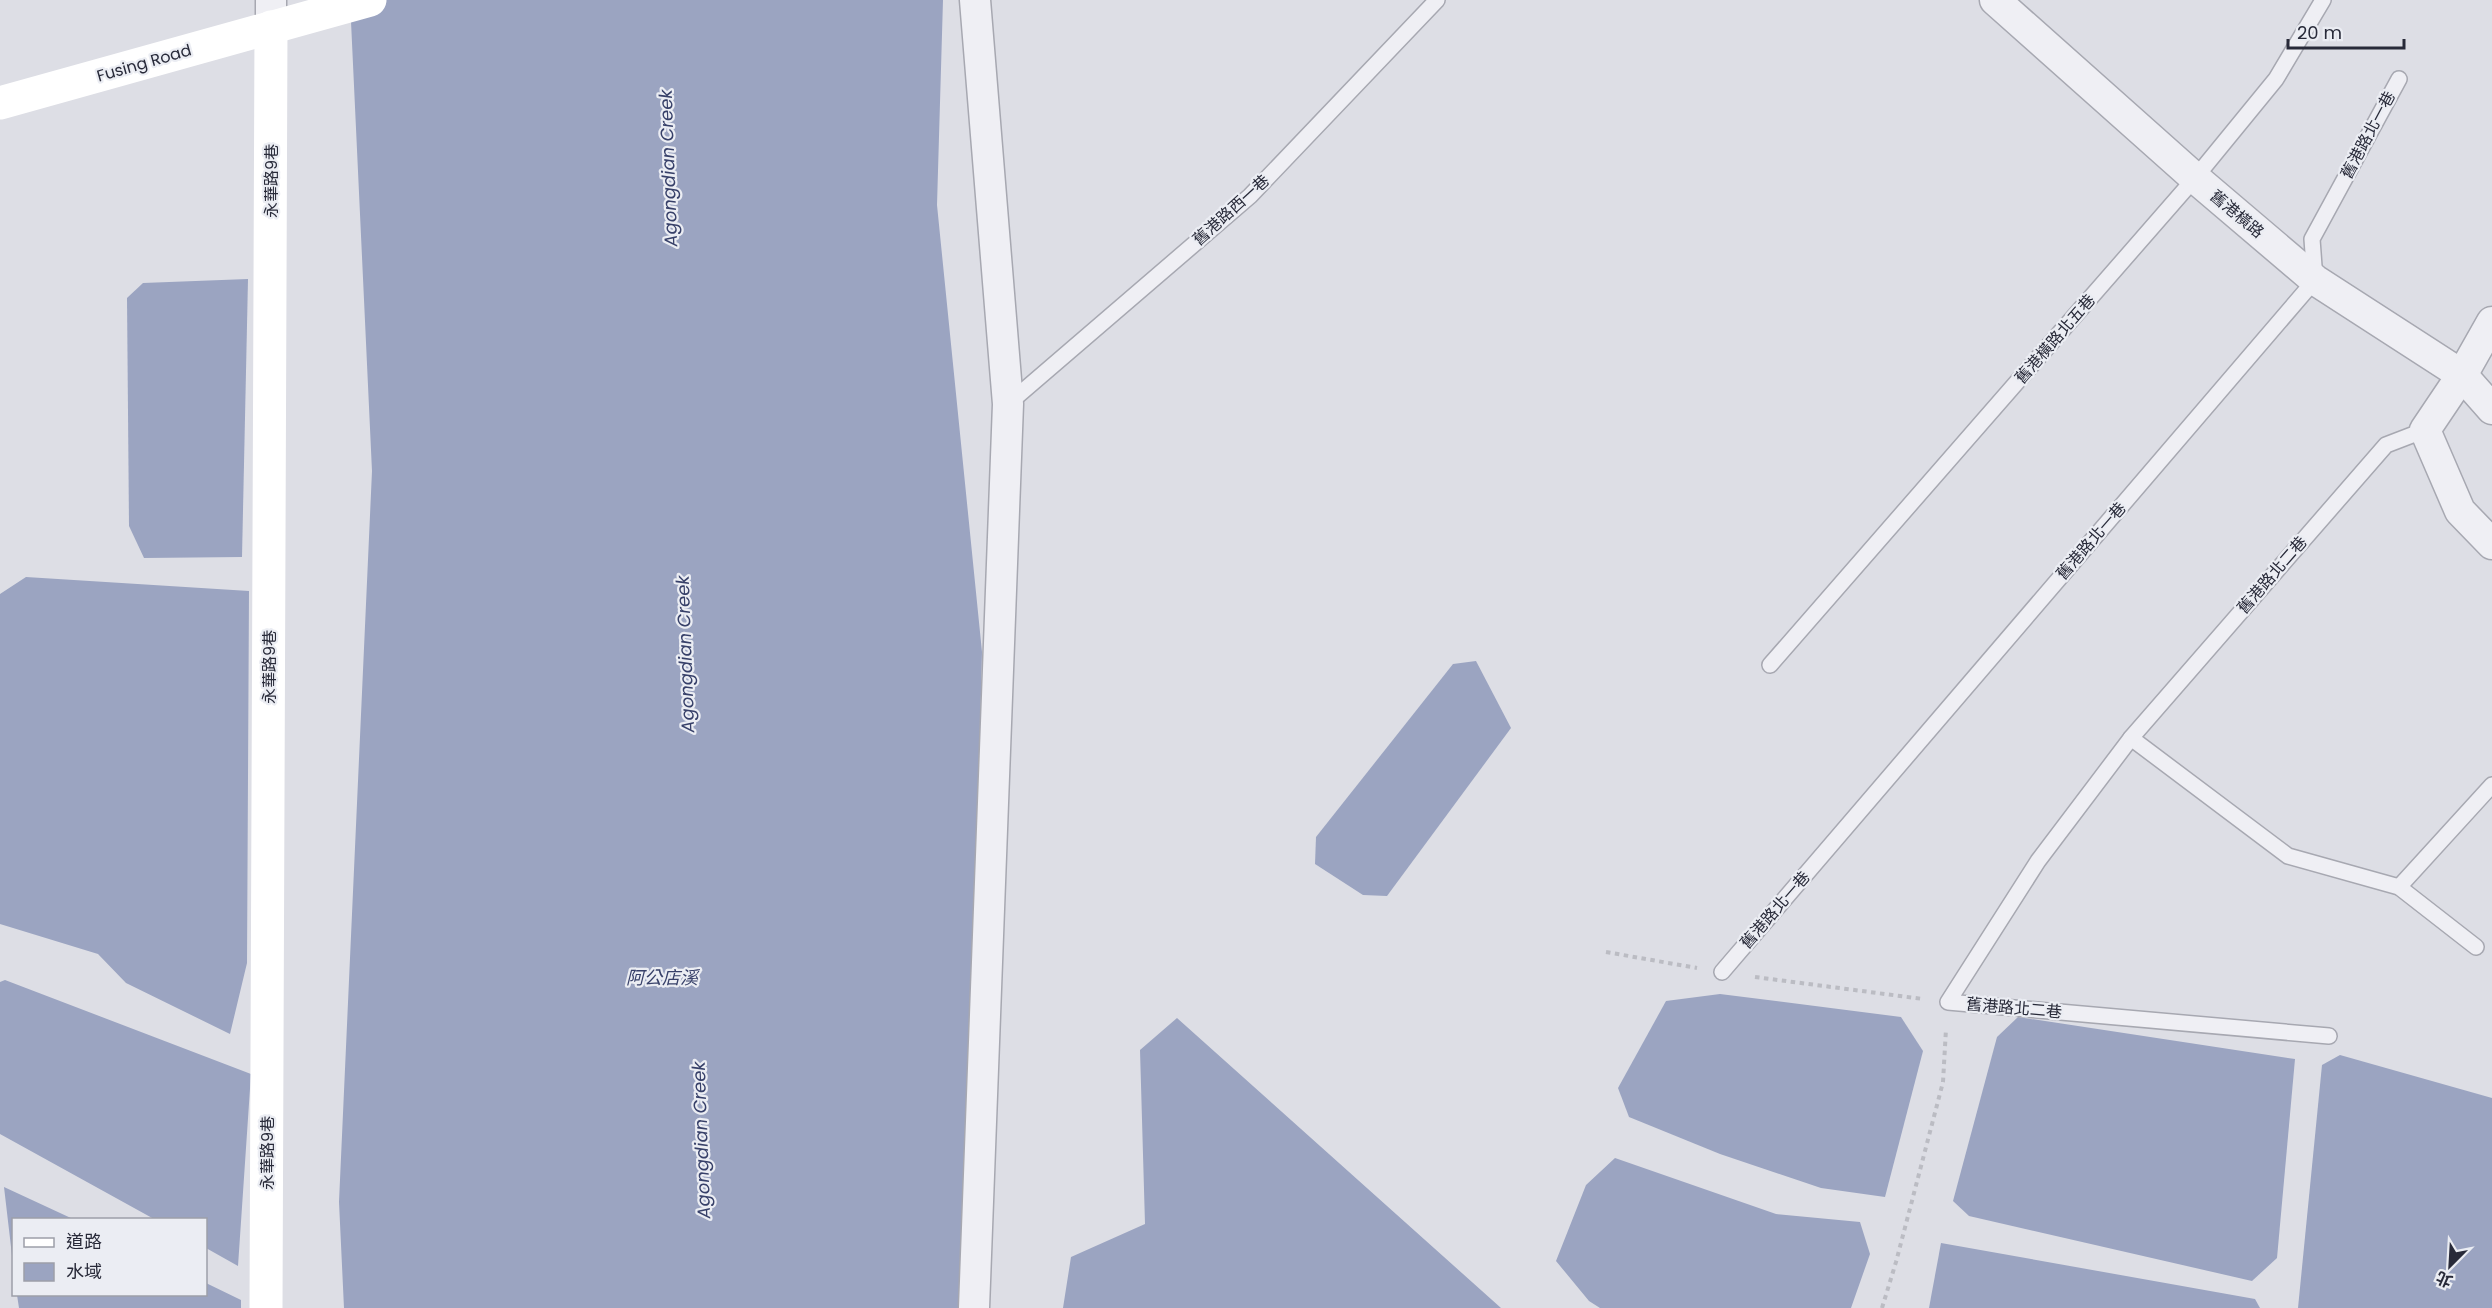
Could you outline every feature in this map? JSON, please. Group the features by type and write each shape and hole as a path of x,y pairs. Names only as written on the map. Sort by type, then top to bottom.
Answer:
{"street":[{"name":"Fusing Road","path":"0,103 277,16 370,0"},
{"path":"974,1308 1008,404 975,0"},
{"name":"舊港橫路","path":"1995,0 2195,178 2315,280 2462,375 2492,409"},
{"name":"永華路9巷","path":"266,1308 277,16"},
{"path":"2492,322 2462,375 2426,430 2460,512 2492,544"}],"lane":[{"name":"舊港路西一巷","path":"1008,404 1250,196 1437,0"},
{"name":"舊港橫路北五巷","path":"1770,665 2195,178 2276,79 2323,0"},
{"name":"舊港路北一巷","path":"1722,972 2315,280 2312,239 2398,79"},
{"name":"舊港路北二巷","path":"2329,1036 1948,1002 2038,861 2131,738 2386,445 2426,430"},
{"path":"2131,738 2288,856 2399,887 2476,947"},
{"path":"2399,887 2492,785"}],"path":[{"path":"1606,952 1722,972 1948,1002 1943,1083 1882,1308"}],"water":[{"name":"阿公店溪","path":"350,0 943,0 937,205 982,652 971,1117 972,1308 344,1308 339,1202 372,471"},
{"path":"248,279 242,557 144,558 129,526 127,298 143,283"},
{"path":"26,577 249,591 247,963 230,1034 126,983 98,954 0,924 0,594"},
{"path":"1476,661 1511,728 1387,896 1363,895 1315,864 1316,837 1453,664"},
{"path":"5,980 251,1074 238,1266 207,1249 207,1218 152,1218 0,1134 0,982"},
{"path":"1720,994 1901,1017 1923,1051 1885,1197 1821,1188 1720,1154 1629,1117 1618,1088 1666,1001"},
{"path":"2018,1017 2295,1059 2277,1258 2252,1281 1969,1216 1953,1201 1997,1037"},
{"path":"1177,1018 1501,1308 1063,1308 1071,1257 1145,1224 1140,1050"},
{"path":"2340,1055 2492,1098 2492,1308 2298,1308 2322,1065"},
{"path":"1615,1158 1776,1214 1860,1222 1870,1254 1851,1308 1600,1308 1589,1301 1556,1261 1586,1185"},
{"path":"4,1187 71,1218 12,1218 12,1255"},
{"path":"1941,1243 2255,1299 2260,1308 1929,1308"},
{"path":"207,1283 241,1300 241,1308 19,1308 17,1296 207,1296"}],"water label":[{"name":"Agongdian Creek","path":"668,168"},
{"name":"Agongdian Creek","path":"685,654"},
{"name":"Agongdian Creek","path":"701,1140"}]}
